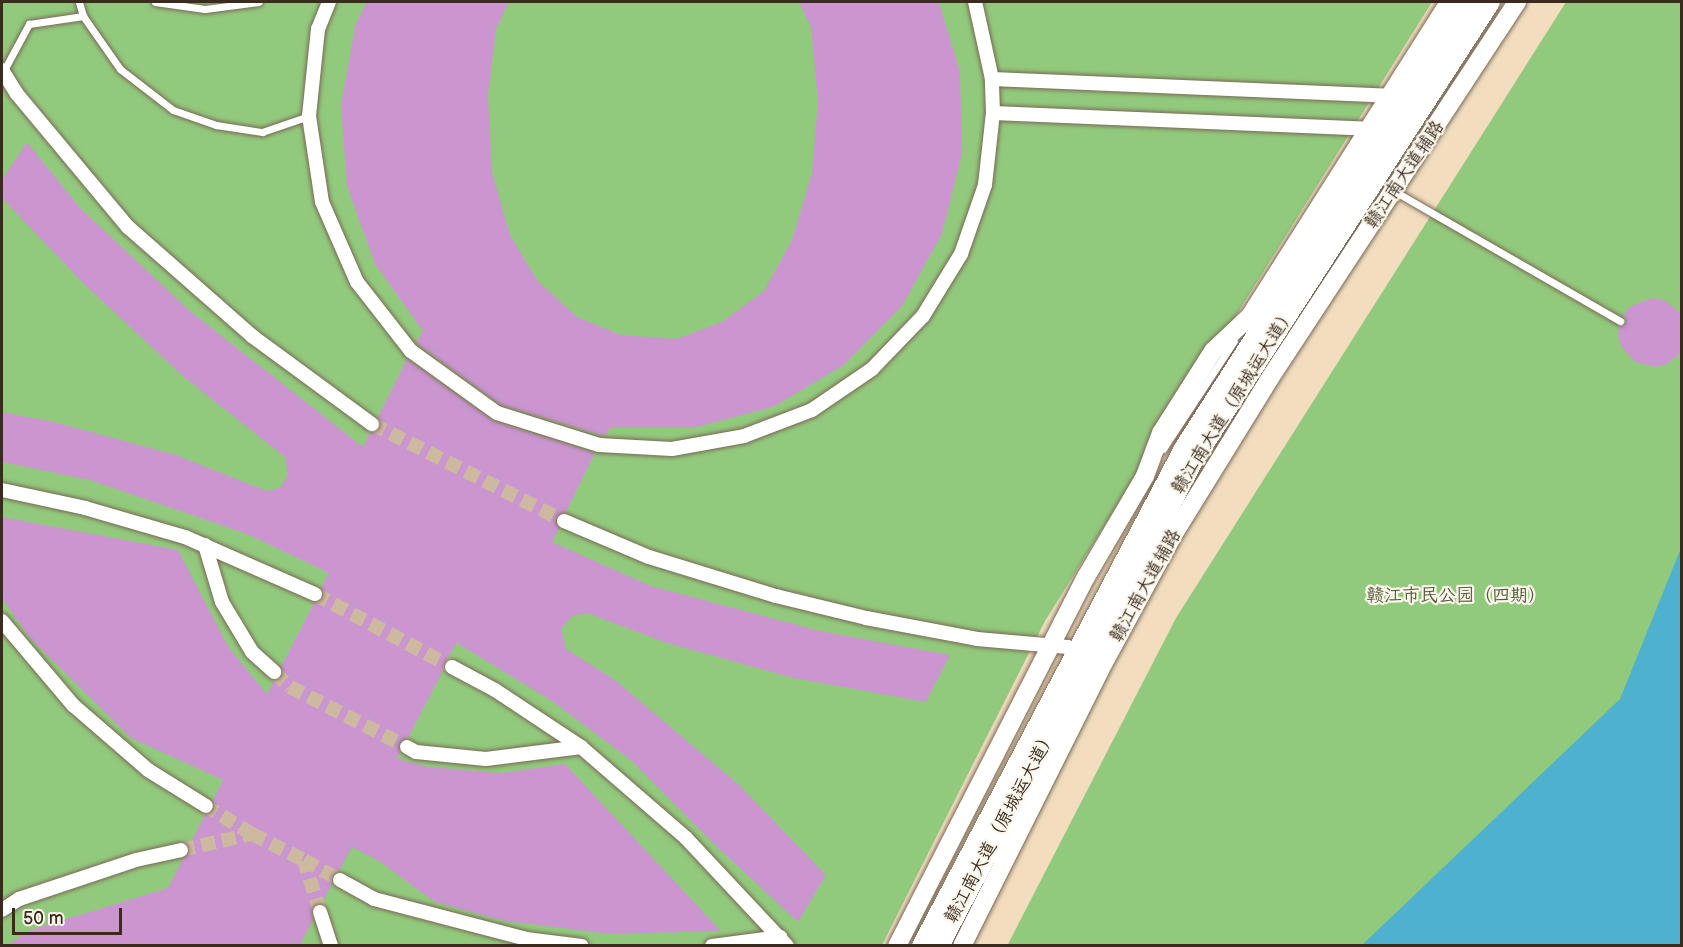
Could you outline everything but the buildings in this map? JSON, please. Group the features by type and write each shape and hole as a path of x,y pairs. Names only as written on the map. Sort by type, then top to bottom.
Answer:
{"main road":[{"name":"赣江南大道（原城运大道）","path":"922,945 1194,459 1419,97 1470,2"},
{"name":"赣江南大道（原城运大道）","path":"1419,97 1490,2"},
{"name":"赣江南大道（原城运大道）","path":"939,945 1084,653"}],"street":[{"path":"329,2 318,29 309,116 322,202 357,282 411,351 497,413 599,445 672,449 744,436 812,410 872,369 915,324 961,254 985,185 993,113 992,79 975,2"},
{"path":"897,945 1086,577 1146,476 1161,433 1213,351 1250,316 1449,2"},
{"name":"赣江南大道辅路","path":"962,945 1100,670 1176,532 1270,378 1517,2"},
{"path":"2,71 18,94 128,226 252,336 372,424"},
{"path":"992,79 1419,97"},
{"path":"993,113 1398,130"},
{"path":"2,490 85,508 185,537 315,594"},
{"path":"564,521 649,557 776,596 866,618 977,639 1051,645 1084,653"},
{"path":"205,545 222,602 252,652 274,672"},
{"path":"2,621 73,705 148,770 206,806"},
{"path":"452,667 495,690 581,747 686,838 784,941"},
{"path":"407,747 416,752 486,759 581,747"},
{"path":"2,910 30,895 136,860 182,850"},
{"path":"340,880 385,902 526,939 582,945"},
{"path":"320,912 331,945"},
{"path":"712,945 784,941"}],"lane":[{"path":"79,2 82,16 120,69 173,110 216,125 262,132 309,116"},
{"path":"155,2 205,9 259,2"},
{"path":"2,71 29,24 82,16"},
{"path":"1394,191 1620,321"}],"green space":[{"path":"2,2 1432,2 1045,621 882,945 2,946"},
{"name":"赣江市民公园（四期）","path":"1566,2 1681,2 1681,672 1474,945 1007,946 1176,618"}],"water":[{"path":"1681,548 1681,945 1362,945 1620,699"}],"tunnel":[{"path":"372,424 564,521"},
{"path":"315,594 452,667"},
{"path":"274,672 290,687 407,747"},
{"path":"181,850 252,834 206,806"},
{"path":"252,834 304,860"},
{"path":"320,912 304,860 340,880"}]}
